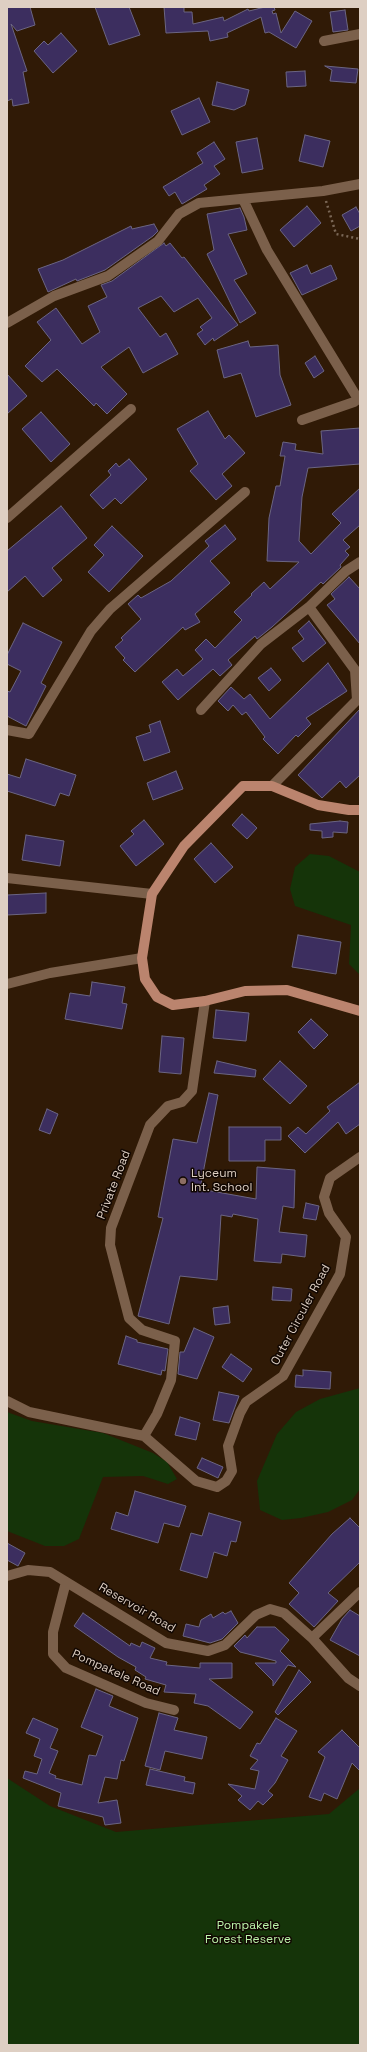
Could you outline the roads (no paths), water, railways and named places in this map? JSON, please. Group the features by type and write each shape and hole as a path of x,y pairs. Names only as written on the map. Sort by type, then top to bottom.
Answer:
{"main road":[{"path":"360,810 349,810 318,805 272,786 242,786 184,846 152,894 142,958 145,979 157,997 173,1005 205,1001 245,991 287,990 360,1011"}],"street":[{"path":"324,41 360,34"},
{"path":"7,323 54,296 108,276 158,241 179,214 199,203 323,191 360,184"},
{"path":"243,199 267,250 358,399 354,402 302,420"},
{"path":"7,518 131,409"},
{"path":"7,730 29,734 91,631 110,609 245,492"},
{"path":"201,710 261,644 309,607 346,571 360,562"},
{"path":"272,786 357,700 355,670 309,607"},
{"path":"7,878 152,894"},
{"path":"7,984 50,972 142,958"},
{"name":"Private Road","path":"144,1436 157,1414 171,1380 174,1341 142,1330 130,1318 110,1245 111,1228 150,1124 168,1106 182,1102 192,1091 205,1001"},
{"name":"Outer Circuler Road","path":"7,1401 29,1412 144,1436 196,1481 217,1488 226,1481 232,1471 228,1446 240,1413 246,1402 283,1376 340,1274 346,1237 328,1213 324,1197 330,1178 360,1158"},
{"name":"Reservoir Road","path":"7,1576 28,1570 50,1572 166,1643 208,1651 226,1645 256,1615 270,1609 284,1613 312,1638 348,1678 360,1686"},
{"name":"Pompakele Road","path":"66,1582 53,1632 53,1654 66,1668 146,1703 174,1710"},
{"path":"312,1638 360,1592"}],"place":[{"name":"Lyceum Int. School","path":"183,1181"}],"park label":[{"name":"Pompakele Forest Reserve","path":"248,1933"}]}
